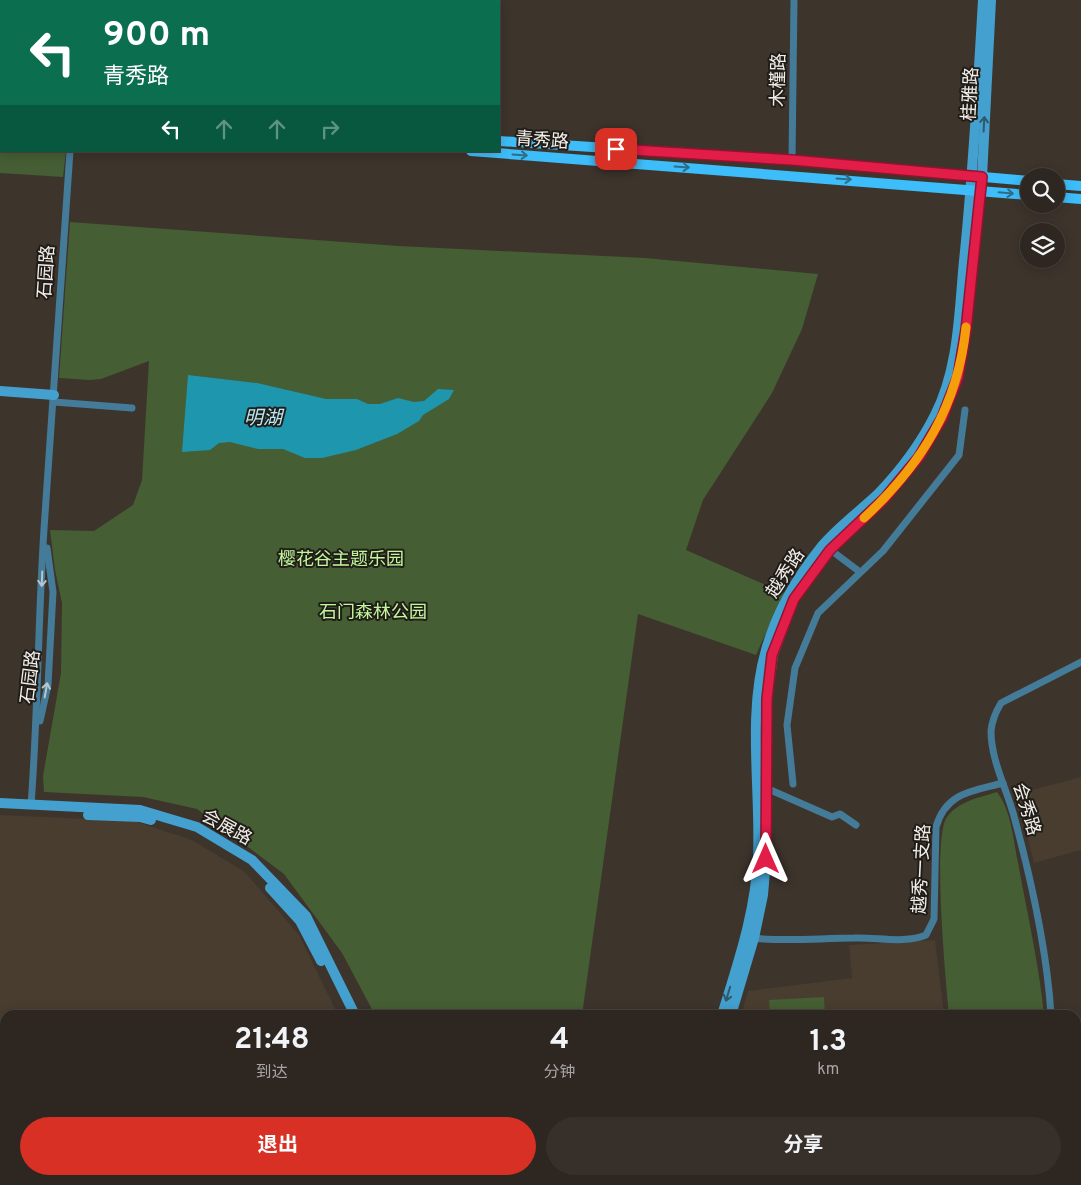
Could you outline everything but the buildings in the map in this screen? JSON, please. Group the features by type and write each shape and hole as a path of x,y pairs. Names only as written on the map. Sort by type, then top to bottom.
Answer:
{"main road":[{"name":"桂雅路","path":"977,177 983,0"},
{"name":"桂雅路","path":"976,190 991,0"},
{"name":"青秀路","path":"500,141 792,160 1020,180"},
{"name":"青秀路","path":"484,152 1020,194"},
{"path":"1065,185 1081,186"},
{"name":"越秀路","path":"733,1010 750,937 758,857 758,694 765,653 787,594 827,547 879,492 913,451 936,414 950,374 976,190"},
{"path":"1065,198 1081,199"},
{"path":"0,391 54,398"},
{"path":"0,398 54,398"},
{"name":"越秀路","path":"724,1010 763,896 766,859 767,699 772,655 794,599 827,547"},
{"name":"会展路","path":"0,804 140,810 197,827 252,860 306,916 353,1010"},
{"name":"会展路","path":"0,810 140,817 194,832 250,866 300,921 345,1010"}],"street":[{"name":"木槿路","path":"792,160 794,0"},
{"name":"石园路","path":"31,805 36,737 36,683 44,531 70,152"},
{"path":"54,398 132,408"},
{"path":"793,784 787,725 795,668 818,613 884,551 959,455 965,410"},
{"name":"石园路","path":"36,737 48,685 53,592 44,531"},
{"path":"827,547 860,572"},
{"name":"会秀路","path":"1050,1010 1049,994 1029,871 995,758 991,732 993,715 1001,703 1081,662"},
{"name":"越秀一支路","path":"750,937 777,941 856,938 903,940 926,936 934,919 936,826 940,814 958,795 1003,783"},
{"path":"766,788 832,817 840,814 856,825"}],"shaded area":[{"path":"1081,777 1081,850 1034,863 1017,794"},
{"path":"0,815 134,821 192,840 245,872 299,935 336,1010 0,1010"},
{"path":"935,940 943,1010 742,1010 748,991 852,978 849,945"}],"green space":[{"path":"0,152 66,152 63,177 0,173"},
{"name":"石门森林公园","path":"70,222 399,246 645,258 818,274 802,329 772,393 703,500 686,550 784,593 756,655 638,614 583,1010 372,1010 342,953 284,874 197,809 143,797 44,792 43,776 61,673 62,603 55,570 50,530 94,531 133,505 142,480 149,361 101,379 59,378"},
{"path":"997,792 1006,809 1012,828 1043,1010 949,1010 940,880 943,830 947,817 957,807"},
{"path":"824,997 825,1010 770,1010 769,1000"}],"water":[{"name":"明湖","path":"188,375 257,383 326,399 357,399 368,404 380,404 398,398 414,402 424,401 438,389 454,390 449,399 397,434 356,450 322,458 305,458 283,449 258,449 230,442 219,443 210,450 182,452"}],"slow traffic":[{"path":"864,518 885,498 919,457 942,418 958,377 966,327"}],"route":[{"path":"616,149 792,160 982,177 966,330 958,377 942,418 919,457 885,498 830,550 794,599 772,655 767,699 766,859"}],"park label":[{"name":"樱花谷主题乐园","path":"341,559"}]}
